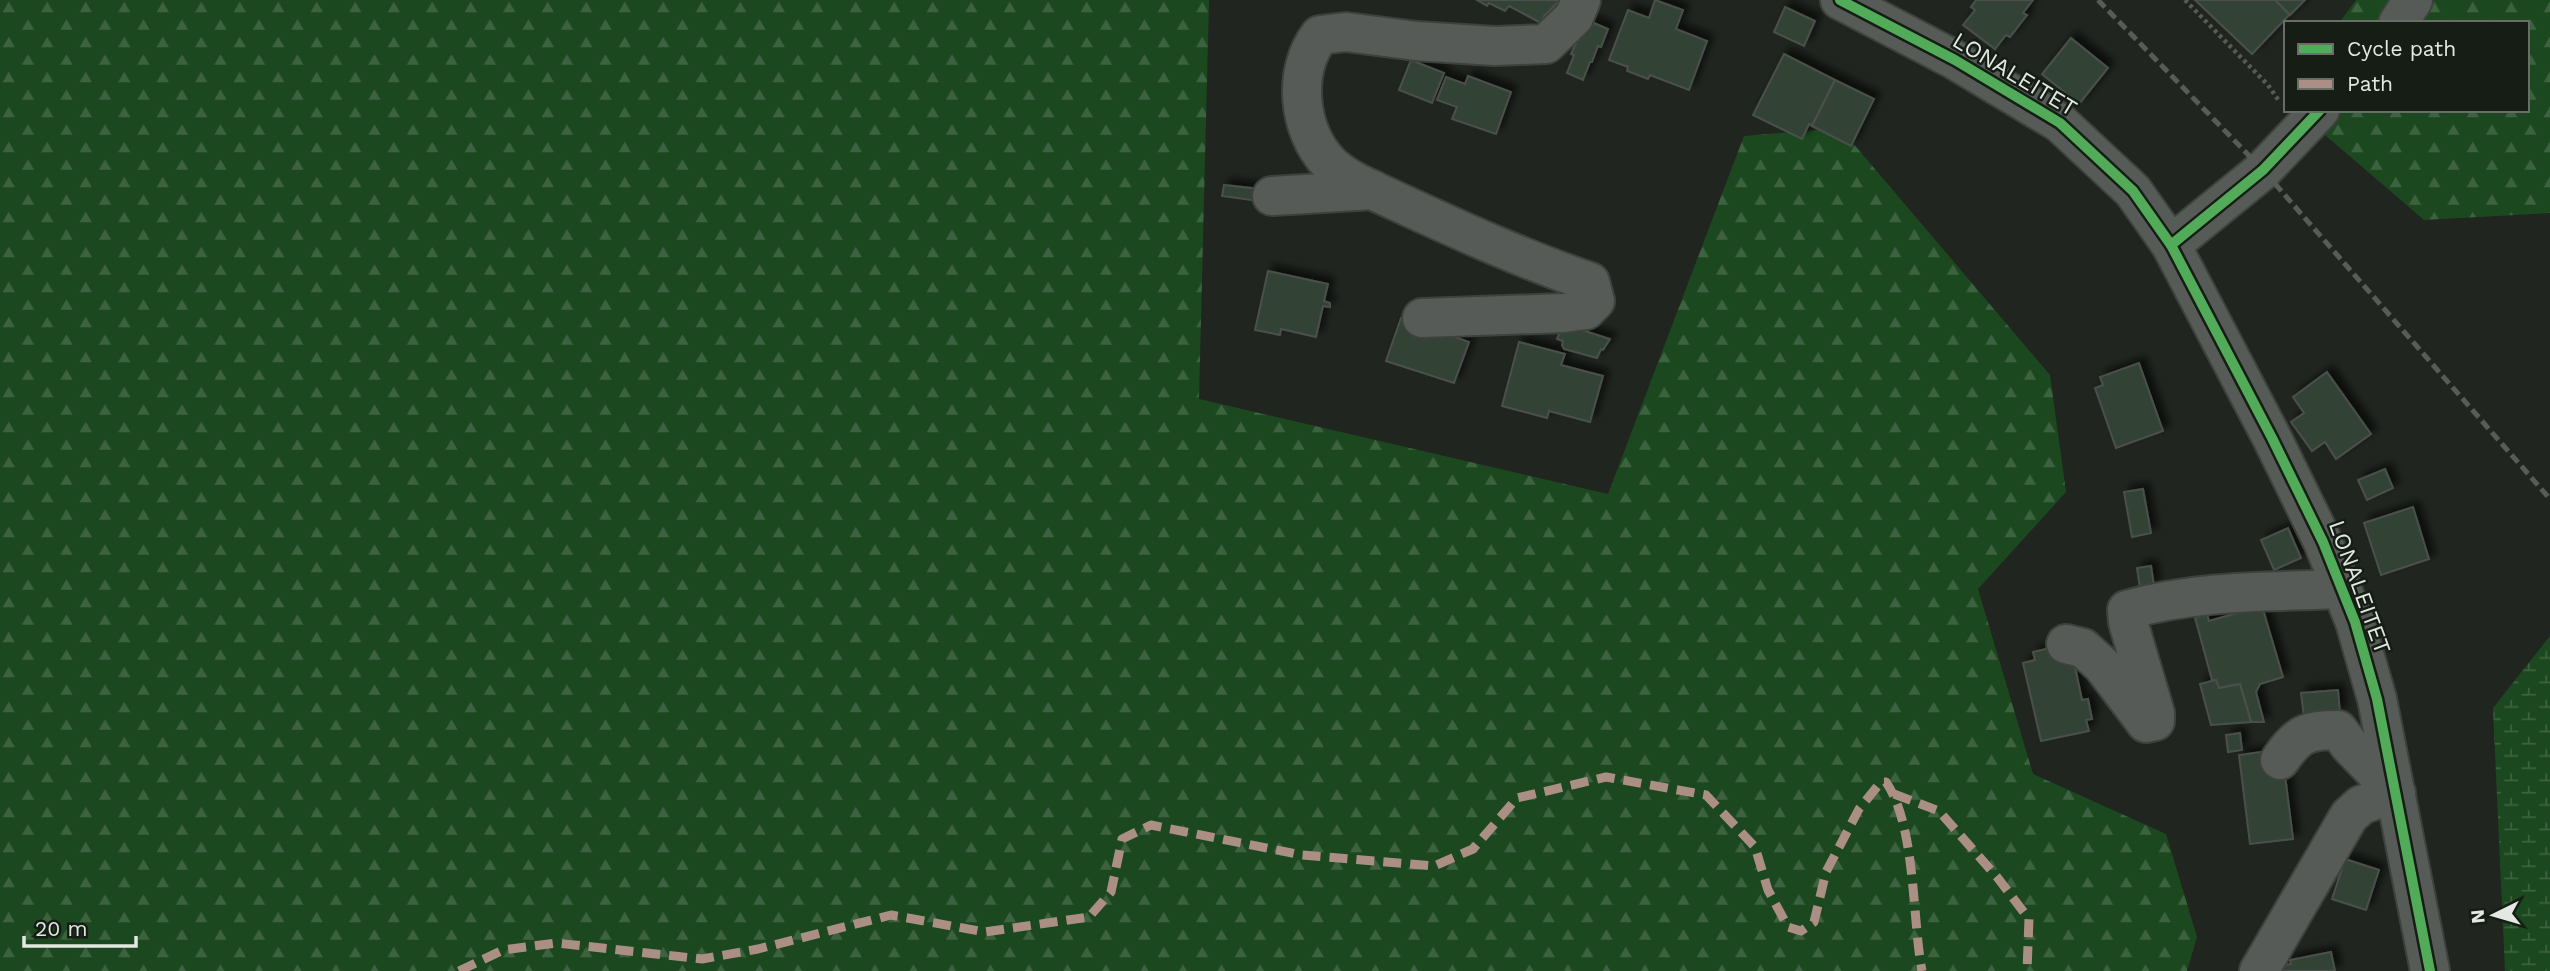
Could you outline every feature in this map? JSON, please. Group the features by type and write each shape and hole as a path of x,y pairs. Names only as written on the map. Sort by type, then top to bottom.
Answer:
{"street":[{"path":"1422,318 1564,313 1586,310 1595,301 1590,282 1444,223 1359,183 1329,163 1311,133 1302,101 1301,81 1309,48 1320,35 1346,32 1416,41 1495,46 1546,44 1574,17 1581,0"},
{"name":"LONALEITET","path":"1840,0 1955,61 2060,123 2133,191 2171,245 2323,542 2355,622 2361,700 2396,793 2430,971"},
{"path":"2399,21 2413,0"},
{"path":"2171,245 2263,170 2318,112"},
{"path":"1272,196 1373,190"},
{"path":"2067,644 2083,648 2103,666 2146,723 2150,723 2155,721 2155,713 2128,622 2127,610 2158,601 2195,596 2342,589"},
{"path":"2259,971 2349,816 2361,805 2396,793 2338,730 2312,730 2291,744 2280,760"}],"path":[{"path":"2185,0 2268,85 2284,107"}],"green space":[{"path":"0,0 1209,0 1199,399 1608,494 1744,136 1840,128 2050,375 2066,492 1978,589 2033,774 2166,834 2197,937 2187,971 0,971"},
{"path":"2356,0 2550,0 2550,213 2424,220 2298,112 2529,112 2529,21 2340,21"},
{"path":"2550,636 2550,971 2505,971 2493,708"}],"building":[{"path":"1477,0 1560,0 1544,16 1541,23 1509,6 1505,11"},
{"path":"1655,0 1683,10 1676,29 1707,41 1689,90 1650,75 1648,79 1609,60 1628,10 1649,18"},
{"path":"1976,0 2033,0 2023,13 2027,15 2010,37 2006,35 1995,49 1963,25 1975,10 1971,7"},
{"path":"2195,0 2275,0 2290,14 2252,54"},
{"path":"2275,0 2305,0 2290,15"},
{"path":"1785,7 1815,21 1804,46 1774,32"},
{"path":"1587,20 1608,29 1583,80 1567,73 1574,55 1571,54"},
{"path":"2071,38 2108,68 2079,104 2042,74"},
{"path":"1784,54 1835,80 1812,126 1809,124 1802,139 1753,115"},
{"path":"1411,60 1444,73 1432,103 1399,90"},
{"path":"1468,76 1511,92 1496,134 1452,119 1457,107 1437,100 1446,77 1465,84"},
{"path":"1835,80 1874,99 1851,146 1812,126"},
{"path":"1224,185 1260,189 1258,201 1222,196"},
{"path":"1268,271 1328,284 1324,301 1330,303 1330,307 1323,306 1316,337 1281,329 1280,335 1255,330"},
{"path":"1401,318 1469,342 1454,383 1386,361"},
{"path":"1563,324 1610,339 1597,358 1564,349 1563,341 1557,339"},
{"path":"1519,342 1565,354 1561,365 1603,376 1590,422 1549,411 1547,418 1502,406"},
{"path":"2139,363 2163,431 2116,448 2095,388 2103,385 2100,377"},
{"path":"2327,372 2371,434 2336,459 2325,442 2312,451 2291,422 2304,413 2293,397"},
{"path":"2385,469 2393,488 2367,500 2358,480"},
{"path":"2143,489 2151,533 2132,537 2124,492"},
{"path":"2413,507 2429,559 2381,575 2364,523"},
{"path":"2288,528 2301,558 2274,570 2261,540"},
{"path":"2151,566 2154,586 2140,588 2137,568"},
{"path":"2262,606 2283,677 2260,684 2256,692 2264,722 2251,722 2240,684 2219,688 2216,680 2212,680 2195,618 2207,614 2209,621"},
{"path":"2050,648 2072,652 2082,700 2088,699 2092,719 2086,720 2089,731 2041,741 2023,663 2035,660 2033,652"},
{"path":"2216,680 2219,688 2240,684 2251,722 2211,725 2200,684"},
{"path":"2338,690 2340,713 2304,717 2301,693"},
{"path":"2240,733 2242,750 2228,752 2226,735"},
{"path":"2268,751 2284,767 2293,839 2250,844 2239,755"},
{"path":"2345,859 2379,870 2366,910 2332,899"},
{"path":"2331,952 2335,971 2281,971 2280,966 2291,964 2290,960"}],"railway":[{"path":"2098,0 2263,170 2550,499"}],"marked path":[{"path":"459,971 503,950 556,943 702,959 758,949 891,915 985,932 1089,917 1111,892 1122,839 1151,825 1302,855 1434,866 1473,849 1517,798 1606,777 1706,795 1755,847 1768,890 1788,927 1801,931 1814,922 1826,872 1859,809 1881,782 1886,782 1896,801 1908,847 1922,971"},
{"path":"1894,794 1939,811 1997,877 2029,919 2027,971"}],"cycle path":[{"path":"1840,0 1955,60 2060,123 2133,191 2171,245 2323,542 2355,622 2377,699 2430,971"},
{"path":"2171,245 2263,170 2318,112"}]}
